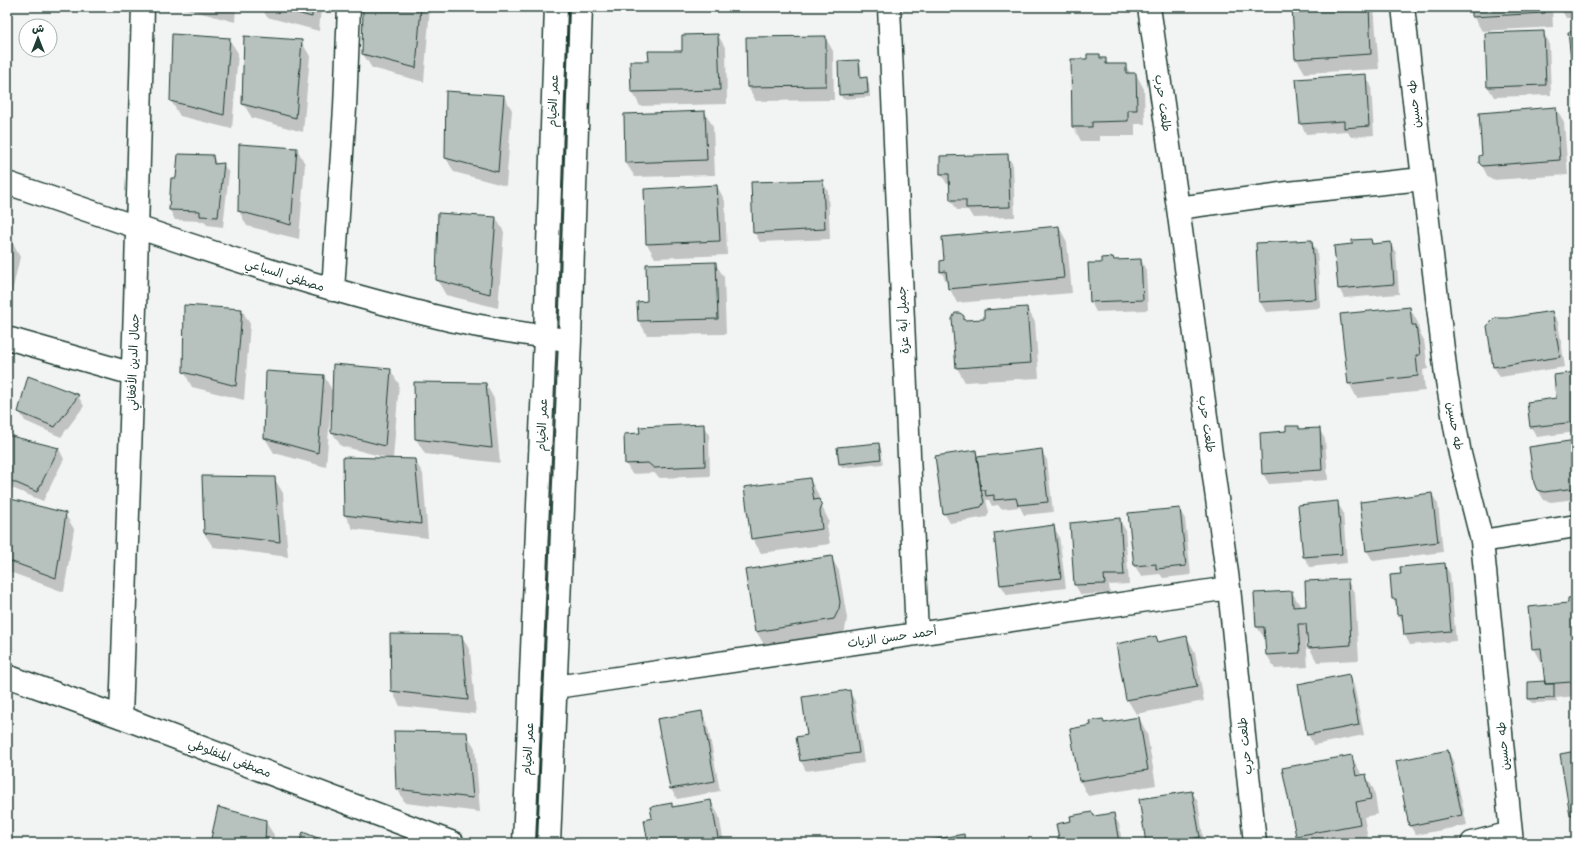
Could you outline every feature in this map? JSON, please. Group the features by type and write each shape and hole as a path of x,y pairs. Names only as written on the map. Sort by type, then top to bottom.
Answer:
{"street":[{"name":"جمال الدين الأفغاني","path":"121,717 138,227 143,7"},
{"path":"333,290 345,108 349,7"},
{"name":"عمر الخيام","path":"524,843 545,336 556,7"},
{"name":"عمر الخيام","path":"549,843 570,340 581,7"},
{"name":"جميل أبة عزة","path":"889,7 917,634"},
{"name":"طلعت حرب","path":"1149,7 1178,208 1229,588 1255,843"},
{"name":"طه حسين","path":"1403,7 1446,375 1460,454 1482,542 1511,838"},
{"path":"1178,208 1288,193 1422,179"},
{"name":"مصطفى السباعي","path":"7,183 333,290 448,319 570,340"},
{"path":"7,338 133,374"},
{"path":"1482,542 1576,526"},
{"name":"أحمد حسن الزيات","path":"556,686 1229,588"},
{"name":"مصطفى المنفلوطي","path":"7,676 121,717 453,843"},
{"path":"1472,843 1511,838"}],"building":[{"path":"274,7 312,7 312,17"},
{"path":"363,7 421,7 416,68 362,54"},
{"path":"1292,7 1369,7 1371,54 1295,59"},
{"path":"1472,7 1545,7 1545,13 1472,17"},
{"path":"1544,31 1546,85 1487,87 1485,33"},
{"path":"1576,31 1576,87 1574,87 1568,32"},
{"path":"172,34 230,38 224,115 170,101"},
{"path":"718,34 720,90 631,92 630,61 649,61 648,51 682,51 682,35"},
{"path":"244,36 302,40 296,118 242,104"},
{"path":"826,36 826,86 747,87 746,37"},
{"path":"1087,54 1100,54 1100,58 1106,58 1106,64 1126,64 1126,73 1136,73 1137,110 1128,110 1128,121 1092,122 1092,127 1072,127 1071,59 1087,59"},
{"path":"859,60 860,78 867,77 868,93 839,95 838,61"},
{"path":"1366,74 1369,126 1344,128 1344,121 1300,124 1296,79"},
{"path":"446,91 504,95 498,172 445,158"},
{"path":"1556,107 1560,160 1482,166 1479,163 1479,156 1482,155 1479,113"},
{"path":"705,111 707,160 625,163 624,114"},
{"path":"239,144 297,148 291,225 238,211"},
{"path":"178,154 213,155 214,164 224,163 218,217 200,216 200,211 169,210 171,178 176,178"},
{"path":"1008,154 1010,207 966,208 966,200 950,200 949,174 940,174 940,156"},
{"path":"823,180 825,229 753,233 751,182"},
{"path":"717,185 720,241 646,244 644,189"},
{"path":"438,213 496,217 490,294 436,280"},
{"path":"1059,226 1064,278 948,289 946,271 940,272 940,261 944,260 942,237"},
{"path":"1371,239 1372,244 1391,242 1394,284 1338,289 1334,246 1352,244 1352,240"},
{"path":"7,240 12,241 7,264"},
{"path":"1312,240 1316,299 1259,302 1256,243"},
{"path":"1113,257 1114,260 1141,259 1143,300 1090,302 1088,263 1101,263 1101,258"},
{"path":"716,262 718,319 638,321 637,302 647,301 646,264"},
{"path":"184,305 242,309 236,386 183,372"},
{"path":"1027,307 1031,363 956,368 952,319 955,313 960,313 964,316 964,320 984,319 984,310"},
{"path":"1410,307 1412,325 1416,325 1420,355 1416,355 1418,376 1348,384 1340,314"},
{"path":"1552,311 1560,357 1493,367 1487,326 1495,318 1508,318"},
{"path":"333,364 391,369 385,446 331,432"},
{"path":"266,371 324,375 318,453 264,438"},
{"path":"1576,372 1576,422 1530,427 1527,402 1556,398 1554,375"},
{"path":"28,376 79,395 55,427 18,412"},
{"path":"414,382 486,383 492,448 415,439"},
{"path":"704,424 705,466 654,468 648,463 625,464 624,434 640,433 639,427"},
{"path":"1286,426 1299,426 1299,429 1320,428 1322,470 1262,474 1260,433 1286,431"},
{"path":"7,435 59,448 37,492 7,479"},
{"path":"1576,440 1576,488 1544,492 1537,490 1534,483 1529,447"},
{"path":"879,443 881,459 839,464 837,447"},
{"path":"1042,449 1048,502 1018,505 1016,498 994,500 994,495 986,496 985,490 981,490 977,457"},
{"path":"976,450 984,502 981,507 943,514 935,456"},
{"path":"343,457 415,459 421,524 344,515"},
{"path":"202,476 275,477 280,542 204,533"},
{"path":"810,478 814,500 819,499 822,506 820,511 822,529 751,539 744,487"},
{"path":"1432,493 1438,542 1366,551 1360,502"},
{"path":"7,498 66,513 56,578 7,560"},
{"path":"1338,501 1342,554 1303,557 1298,505"},
{"path":"1180,508 1186,566 1156,569 1156,564 1134,566 1128,513"},
{"path":"1120,518 1124,575 1104,575 1105,584 1074,585 1070,523"},
{"path":"1054,525 1061,578 1000,585 994,533"},
{"path":"832,556 840,602 839,609 834,619 755,632 745,570"},
{"path":"1445,563 1451,631 1404,635 1402,614 1397,615 1396,599 1392,599 1390,575 1401,574 1400,567"},
{"path":"1348,579 1351,645 1308,648 1306,624 1298,624 1300,653 1266,655 1264,627 1256,627 1254,593 1292,591 1293,607 1306,606 1305,581"},
{"path":"1576,597 1576,687 1573,687 1571,682 1545,684 1541,648 1532,649 1528,607 1568,603 1568,598"},
{"path":"390,634 462,635 468,700 391,691"},
{"path":"1156,636 1158,642 1187,636 1197,687 1126,700 1116,644"},
{"path":"1349,674 1359,725 1307,735 1298,684"},
{"path":"1545,681 1545,684 1554,684 1554,698 1528,699 1528,682"},
{"path":"850,690 859,753 800,761 796,737 807,735 802,697"},
{"path":"702,711 715,781 670,789 657,719"},
{"path":"1139,717 1148,770 1079,781 1070,729 1091,725 1090,721 1103,719 1104,723"},
{"path":"394,731 467,732 473,798 396,789"},
{"path":"1448,750 1462,815 1409,826 1396,761"},
{"path":"1576,751 1576,814 1570,815 1560,754"},
{"path":"1352,755 1356,776 1366,774 1371,799 1356,802 1360,824 1296,836 1282,768"},
{"path":"1192,791 1200,837 1185,840 1185,843 1146,843 1139,799"},
{"path":"711,800 719,843 648,843 644,820 652,818 650,807 672,803 672,807"},
{"path":"218,807 266,820 265,843 210,843"},
{"path":"1092,812 1094,816 1114,813 1119,843 1060,843 1056,824 1071,821 1070,816"},
{"path":"303,832 330,843 299,843"},
{"path":"964,834 965,843 915,843"}]}
